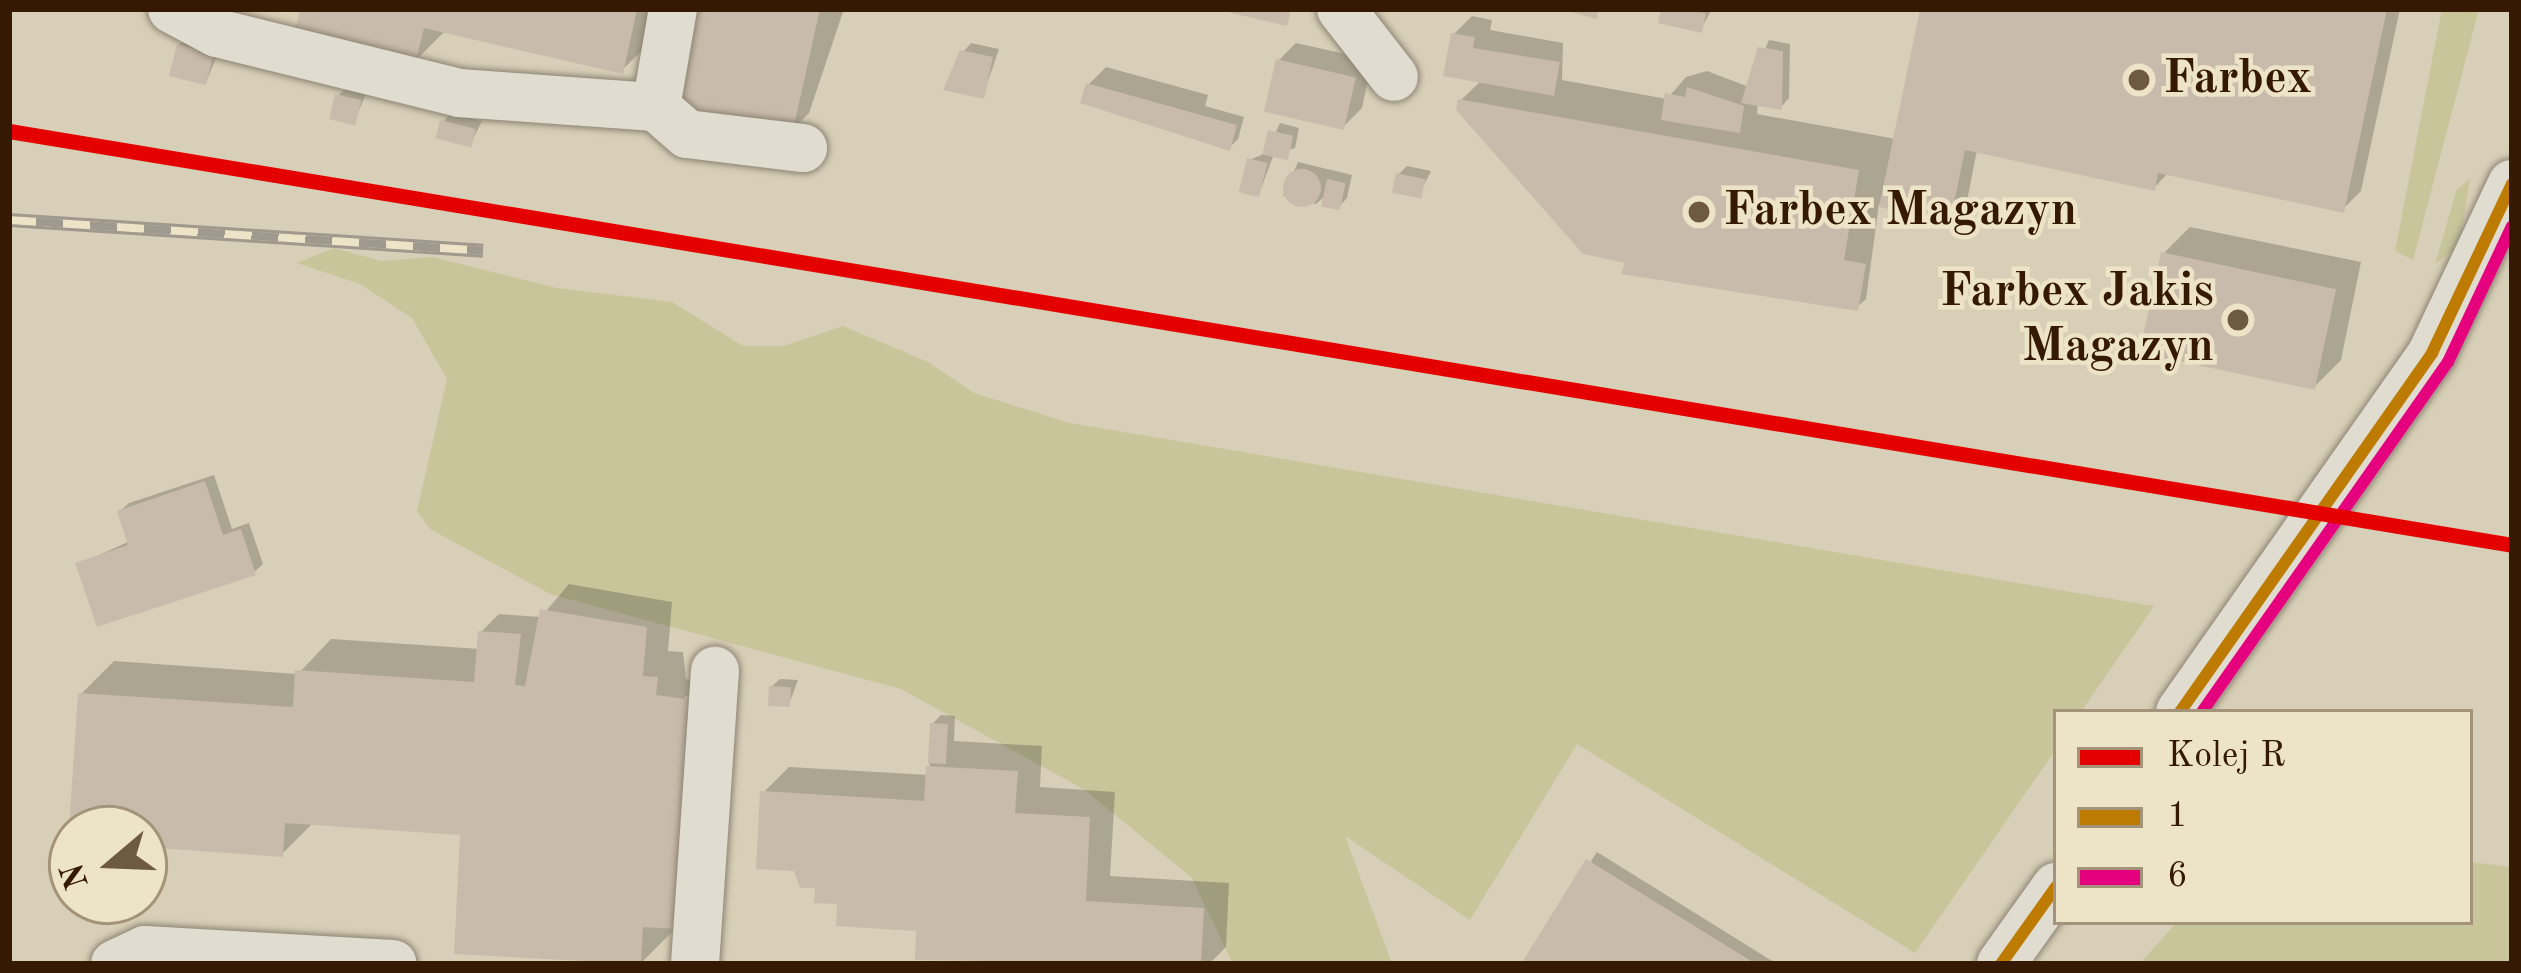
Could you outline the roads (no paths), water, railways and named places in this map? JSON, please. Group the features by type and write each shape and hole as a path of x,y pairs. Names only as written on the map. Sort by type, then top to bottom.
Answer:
{"street":[{"path":"172,9 217,33 459,93 656,106 688,134 803,148"},
{"path":"656,106 673,9"},
{"path":"1341,9 1394,77"},
{"path":"2182,709 2432,353 2512,184"},
{"path":"695,964 715,671"},
{"path":"2001,964 2053,891"},
{"path":"115,964 145,950 366,963"}],"railway":[{"path":"9,220 483,251"}],"rail line":[{"name":"R","path":"9,131 2512,545"}],"place":[{"name":"Farbex","path":"2139,80"},
{"name":"Farbex Magazyn","path":"1699,212"},
{"name":"Farbex Jakis Magazyn","path":"2238,320"}]}
